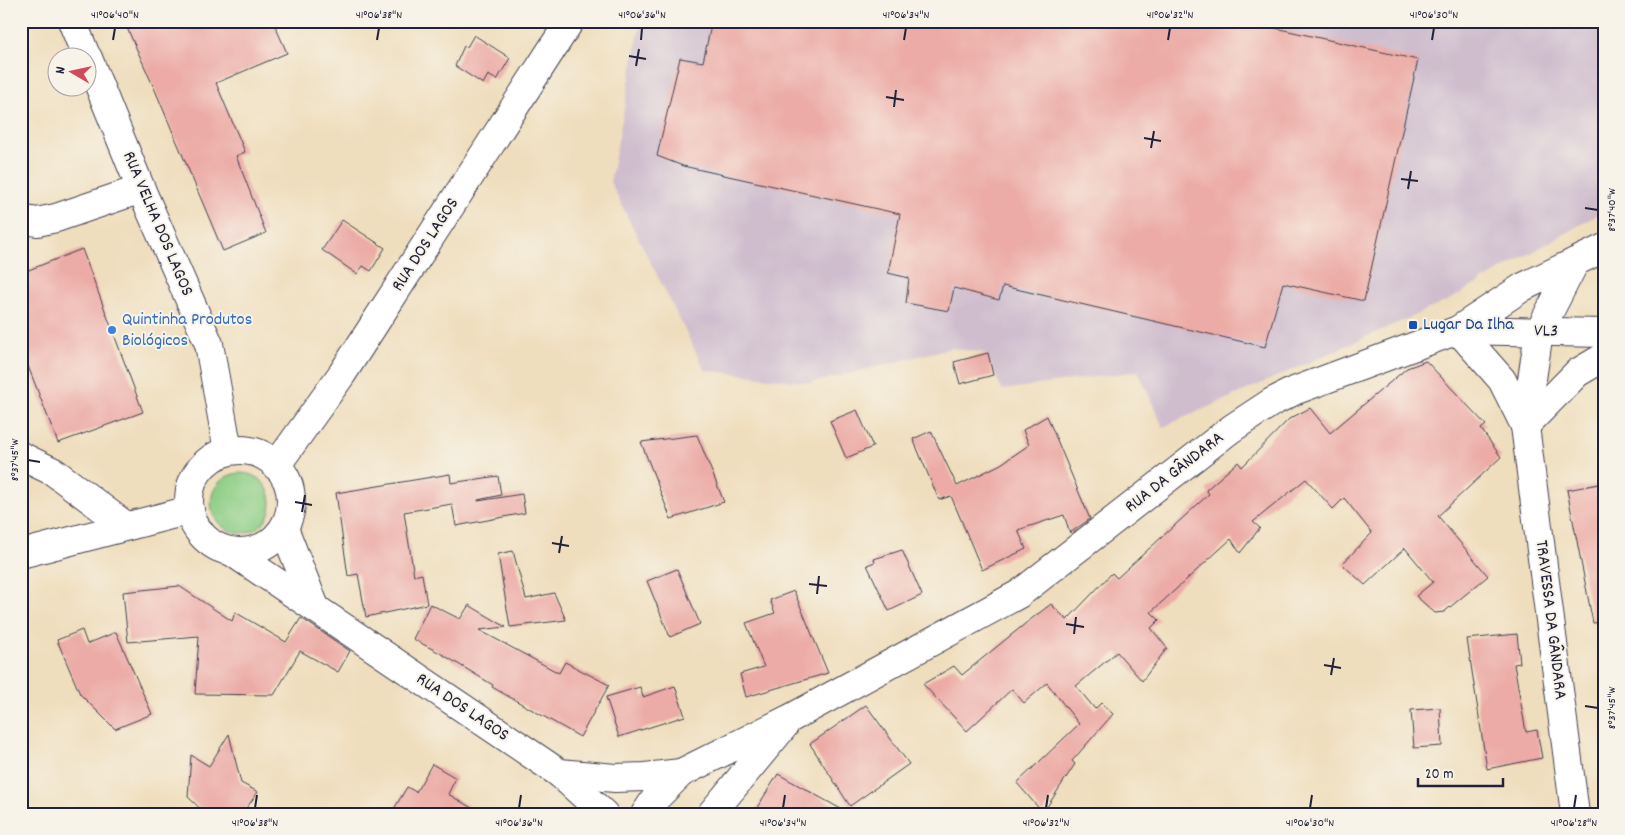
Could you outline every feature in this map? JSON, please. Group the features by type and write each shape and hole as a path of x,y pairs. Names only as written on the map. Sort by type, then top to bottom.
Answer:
{"street":[{"name":"RUA VELHA DOS LAGOS","path":"72,21 83,48"},
{"name":"RUA DOS LAGOS","path":"276,466 342,374 570,21"},
{"name":"RUA VELHA DOS LAGOS","path":"98,85 141,189 209,344 228,451"},
{"path":"21,219 37,222 56,218 141,189"},
{"name":"RUA DA GÂNDARA","path":"645,814 654,799 681,773 791,718 1019,594 1231,429 1272,402 1294,391 1458,330 1523,287 1604,248"},
{"path":"1539,332 1575,262"},
{"name":"VL3","path":"1458,330 1604,333"},
{"name":"TRAVESSA DA GÂNDARA","path":"1458,330 1502,380 1525,426"},
{"name":"TRAVESSA DA GÂNDARA","path":"1539,332 1525,426 1575,814"},
{"path":"1525,426 1577,372 1604,357"},
{"path":"248,450 267,457 276,466 282,470 290,489 291,509 284,528 270,542 252,551 232,552 213,545 199,531 190,510 190,493 196,474 210,459 228,451 248,450"},
{"path":"21,456 54,472 126,526"},
{"path":"21,554 190,510"},
{"path":"284,528 315,607"},
{"name":"RUA DOS LAGOS","path":"232,552 558,773 604,814"},
{"name":"RUA DA GÂNDARA","path":"711,814 791,718"},
{"name":"RUA DA GÂNDARA","path":"558,773 615,778 681,773"}],"shaded area":[{"path":"641,21 1604,21 1604,211 1447,301 1163,427 1138,371 1002,390 986,353 951,348 811,383 705,370 610,182"}],"green space":[{"path":"241,473 257,478 262,482 266,487 271,503 266,519 262,524 257,528 241,533 225,528 220,524 216,519 211,503 216,487 220,482 225,478"}],"building":[{"path":"124,21 273,21 287,53 216,83 245,152 236,156 266,233 223,251"},
{"path":"712,21 1244,21 1418,60 1364,301 1283,283 1265,347 1003,286 999,300 954,288 949,311 906,303 909,278 888,273 900,214 683,166 657,156 680,58 703,62"},
{"path":"474,35 510,58 497,80 488,75 483,84 455,66 464,46 467,47"},
{"path":"342,220 385,248 371,271 363,266 357,274 322,250"},
{"path":"82,249 143,412 58,443 21,348 21,273"},
{"path":"988,353 993,375 960,384 954,362"},
{"path":"1426,361 1486,425 1481,429 1501,457 1438,516 1488,576 1444,612 1435,613 1416,596 1433,582 1405,548 1365,585 1342,564 1372,533 1344,498 1333,509 1306,479 1253,522 1260,528 1240,553 1231,539 1151,612 1159,620 1151,628 1167,648 1142,681 1117,652 1076,686 1095,709 1101,703 1113,714 1072,761 1075,764 1043,813 1017,783 1079,724 1047,683 1024,703 1012,689 967,731 923,684 954,666 962,675 1051,604 1067,620 1112,573 1117,578 1209,494 1206,490 1238,462 1242,467 1289,419 1310,408 1330,433 1407,368"},
{"path":"857,410 873,447 846,458 830,421"},
{"path":"1047,416 1090,519 1070,533 1064,515 1018,530 1026,549 982,570 951,496 939,500 913,439 931,431 957,486 1001,464 1029,445 1023,430"},
{"path":"697,435 724,502 671,519 641,442"},
{"path":"450,474 451,483 498,476 501,495 478,501 522,494 525,513 456,526 452,504 404,512 414,576 422,574 427,604 366,617 358,574 348,576 336,493"},
{"path":"1604,483 1604,622 1593,623 1567,490"},
{"path":"902,550 922,595 889,611 867,565 875,562 874,559"},
{"path":"513,551 526,599 554,593 566,620 510,627 498,554"},
{"path":"677,569 700,624 670,637 647,581"},
{"path":"179,586 232,621 235,612 286,642 301,618 350,651 338,672 300,651 274,695 195,694 199,636 128,642 123,592"},
{"path":"794,591 828,673 746,697 740,674 764,667 746,623 775,613 770,600"},
{"path":"430,604 460,619 469,605 506,627 479,630 559,673 565,662 609,685 580,737 492,687 493,685 440,653 413,639"},
{"path":"82,630 87,644 116,632 152,714 115,729 80,694 57,640"},
{"path":"1517,634 1520,663 1514,664 1526,732 1537,730 1542,758 1487,769 1467,639"},
{"path":"675,686 685,716 619,737 606,697 640,687 643,697"},
{"path":"866,705 909,764 850,806 810,744"},
{"path":"1440,708 1442,746 1414,748 1411,710"},
{"path":"229,734 241,783 258,792 242,814 206,814 188,797 191,755 209,766"},
{"path":"432,764 456,778 448,794 482,814 391,814 407,787 416,792"},
{"path":"778,774 850,814 753,814"}],"place":[{"name":"Lugar Da Ilha","path":"1413,325"},
{"name":"Quintinha Produtos Biológicos","path":"112,330"}]}
